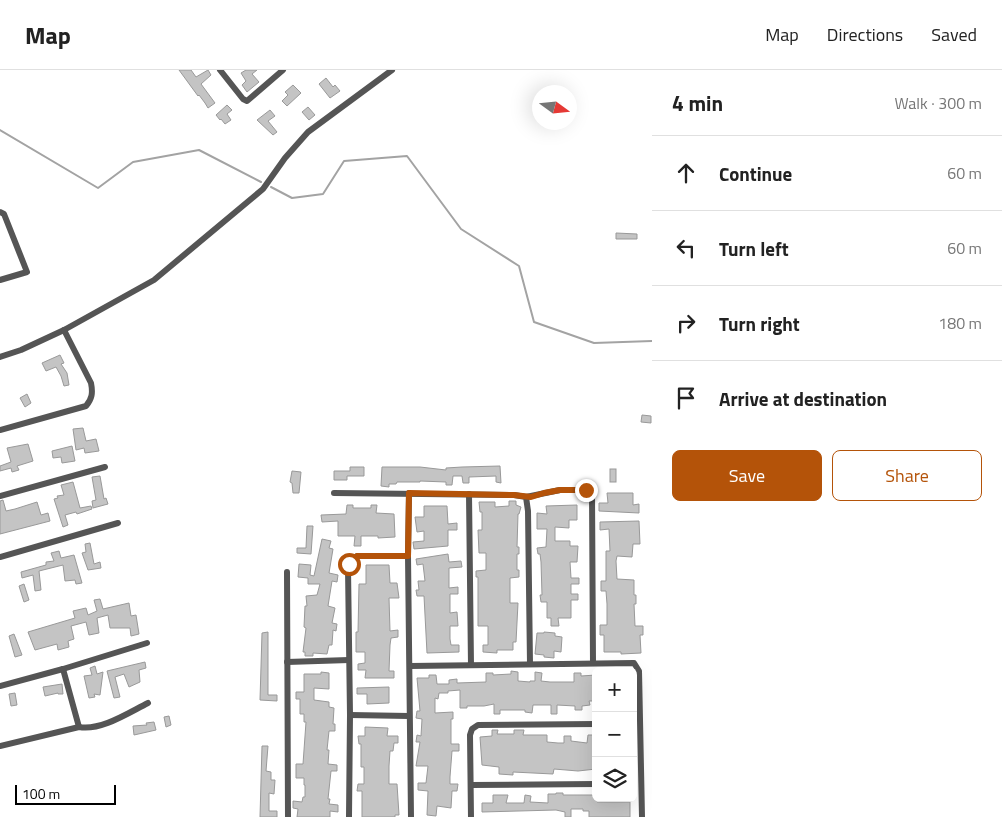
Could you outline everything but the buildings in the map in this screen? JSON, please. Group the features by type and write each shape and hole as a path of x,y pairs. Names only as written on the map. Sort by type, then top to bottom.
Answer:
{"street":[{"path":"220,70 243,99 247,101 283,70"},
{"path":"0,357 21,350 64,330 154,280 263,189 285,158 308,132 392,70"},
{"path":"0,212 4,214 27,272 0,280"},
{"path":"0,430 86,406 91,400 93,392 91,383 64,330"},
{"path":"0,496 105,467"},
{"path":"334,493 469,494 526,497 560,490 586,490 592,493 593,663"},
{"path":"409,493 411,817"},
{"path":"469,494 470,665"},
{"path":"526,497 528,511 530,664"},
{"path":"0,557 118,523"},
{"path":"349,817 350,715 347,574 349,564 357,556 408,556"},
{"path":"287,572 288,817"},
{"path":"0,686 147,643"},
{"path":"287,662 349,660"},
{"path":"410,666 630,662 637,666 639,671 637,712"},
{"path":"63,669 79,727"},
{"path":"0,746 79,727 89,729 98,727 148,703"},
{"path":"350,715 409,716"},
{"path":"471,817 470,735 472,730 478,725 592,724"},
{"path":"471,785 592,784"},
{"path":"637,784 642,817"}],"waterway":[{"path":"0,130 98,188 133,162 199,150 261,182"},
{"path":"271,187 292,198 323,194 344,161 407,156 461,229 519,266 534,322 594,343 652,341"}],"route":[{"path":"349,564 357,556 408,556 409,493 531,497 560,490 586,490"}]}
